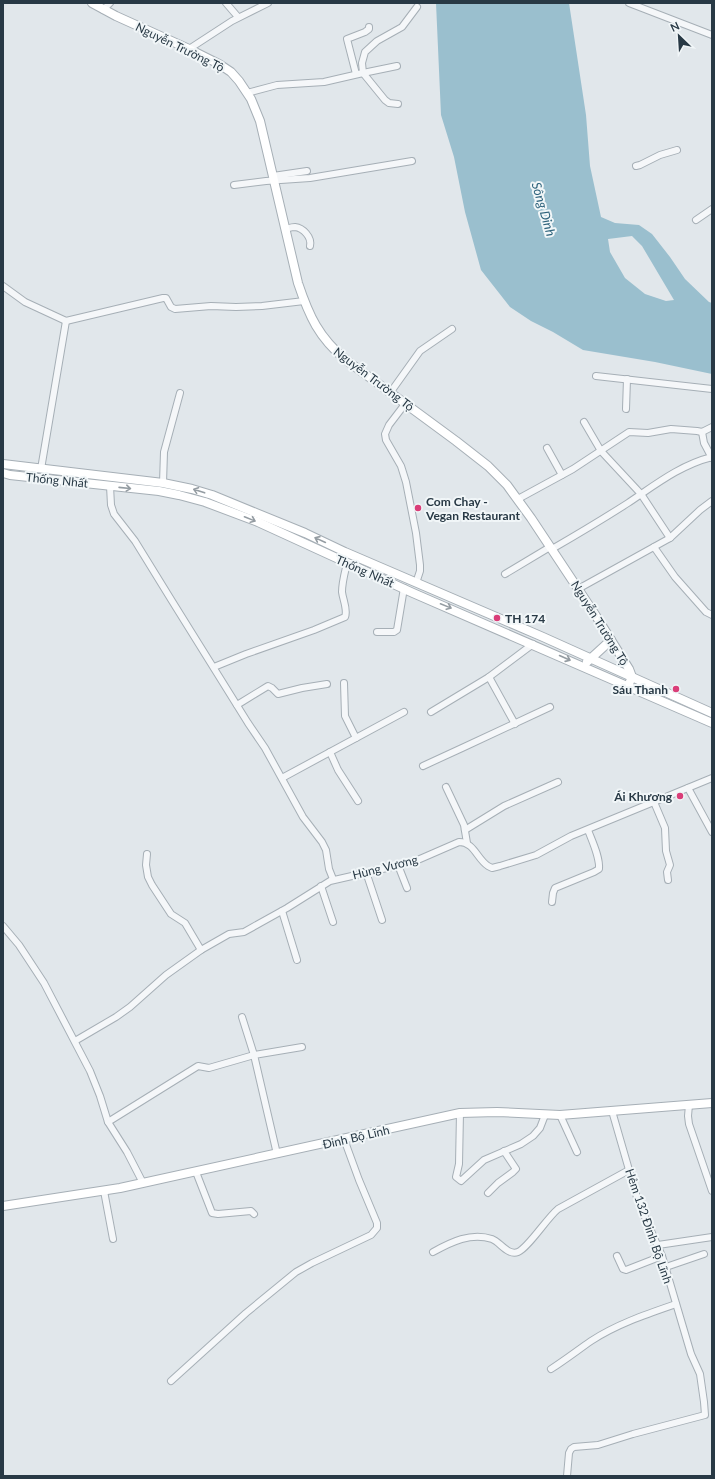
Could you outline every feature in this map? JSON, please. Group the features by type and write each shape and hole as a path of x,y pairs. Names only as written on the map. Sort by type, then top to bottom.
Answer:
{"street":[{"name":"Nguyễn Trường Tộ","path":"92,3 103,10 219,64 231,72 239,81 247,93 260,121 295,272 304,301 314,323 323,337 332,348 359,371 488,466 507,485 518,499 612,640 629,669 632,678 628,686"},
{"path":"103,10 110,3"},
{"path":"226,3 238,17"},
{"path":"189,49 238,17 268,3"},
{"path":"628,3 712,35"},
{"path":"398,104 390,103 386,100 363,73 362,63 365,52 377,41 402,27 417,7"},
{"path":"356,74 347,39 365,32 369,29 369,27"},
{"path":"247,93 277,85 324,82 397,66"},
{"path":"636,166 660,154 677,150"},
{"path":"274,178 310,178 412,160"},
{"path":"234,185 307,170"},
{"path":"696,220 712,209"},
{"path":"285,229 293,227 302,230 309,237 311,242 310,246"},
{"path":"3,286 25,302 66,322 163,298 166,298 171,307 175,308 255,306 304,301"},
{"path":"41,469 66,322"},
{"path":"390,393 420,351 452,329"},
{"path":"596,376 712,388"},
{"path":"626,409 627,379"},
{"path":"163,483 164,452 180,393"},
{"path":"405,404 384,434 403,473 413,515 420,565 420,571 416,583"},
{"path":"584,422 601,451 641,494 670,538"},
{"path":"518,499 562,475 622,436 632,432 648,433 671,429 702,432 712,427"},
{"path":"505,574 596,523 689,464 712,457 704,443 702,432"},
{"path":"547,448 562,475"},
{"name":"Thống Nhất","path":"3,464 163,483 192,489 226,500 306,533 435,592 543,637 712,713"},
{"path":"53,479 55,471"},
{"name":"Thống Nhất","path":"3,473 168,492 205,502 258,522 347,563 712,723"},
{"path":"110,486 111,505 114,514 135,541 265,748 303,817 324,846 333,880"},
{"path":"578,589 670,538 712,501"},
{"path":"654,547 675,577 706,612 712,615"},
{"path":"214,667 345,618 346,614 342,592 347,563"},
{"path":"377,632 394,632 397,630 404,588"},
{"path":"431,600 435,592"},
{"path":"584,666 612,640"},
{"path":"432,712 489,677 533,644"},
{"path":"489,677 515,724"},
{"path":"344,683 345,716 356,738"},
{"path":"237,705 268,686 278,694 327,684"},
{"path":"422,766 550,707"},
{"path":"282,778 404,712"},
{"path":"330,752 338,770 358,801"},
{"path":"446,787 461,817 467,844 474,850 485,865 492,868 536,855 571,836 712,778"},
{"path":"465,830 504,806 558,782"},
{"path":"688,788 712,832"},
{"path":"654,802 665,828 666,851 670,865 667,872 668,880"},
{"path":"552,902 552,893 555,888 599,869 597,856 588,830"},
{"name":"Hùng Vương","path":"75,1041 130,1007 166,975 201,950 229,934 244,932 282,911 321,886 333,880 422,859 456,843 462,842 467,844"},
{"path":"147,854 146,865 148,877 152,885 171,914 185,924 201,950"},
{"path":"398,865 407,888"},
{"path":"366,872 382,920"},
{"path":"321,886 333,922"},
{"path":"282,911 297,960"},
{"path":"3,926 19,945 35,968 75,1041 97,1087 108,1122 127,1152 143,1183"},
{"path":"242,1017 254,1055 277,1154"},
{"path":"108,1122 198,1066 209,1068 254,1055 302,1047"},
{"name":"Đinh Bộ Lĩnh","path":"3,1206 104,1191 460,1113 487,1112 560,1115 712,1103"},
{"path":"689,1105 689,1124 709,1177 712,1191"},
{"name":"Hẻm 132 Đinh Bộ Lĩnh","path":"612,1111 638,1201 658,1245 666,1267 693,1358 700,1374 705,1415"},
{"path":"460,1113 459,1164 456,1176 461,1181 484,1160 521,1144 533,1136 540,1128 545,1115"},
{"path":"560,1115 576,1152"},
{"path":"171,1380 246,1313 296,1272 354,1244 374,1232 377,1223 344,1139"},
{"path":"488,1193 498,1183 515,1171 515,1167 504,1151"},
{"path":"433,1252 459,1239 482,1237 492,1239 511,1252 518,1252 524,1248 558,1209 629,1170"},
{"path":"196,1172 212,1213 251,1211 254,1214"},
{"path":"104,1191 114,1239"},
{"path":"658,1245 712,1237"},
{"path":"666,1267 704,1254"},
{"path":"617,1256 623,1269 626,1270 662,1256"},
{"path":"551,1369 592,1340 608,1331 676,1304"},
{"path":"567,1476 569,1453 574,1447 598,1445 633,1434 712,1414"}],"water":[{"name":"Sông Dinh","path":"436,3 569,3 586,115 590,166 601,217 615,223 639,225 652,234 685,279 709,302 712,303 712,374 655,362 583,350 531,321 510,307 481,270 465,212 454,157 441,115","holes":["632,236 642,246 674,300 666,301 645,294 625,278 610,252 608,239"]}],"place":[{"name":"Com Chay - Vegan Restaurant","path":"418,508"},
{"name":"TH 174","path":"497,618"},
{"name":"Sáu Thanh","path":"676,689"},
{"name":"Ái Khương","path":"680,796"}]}
